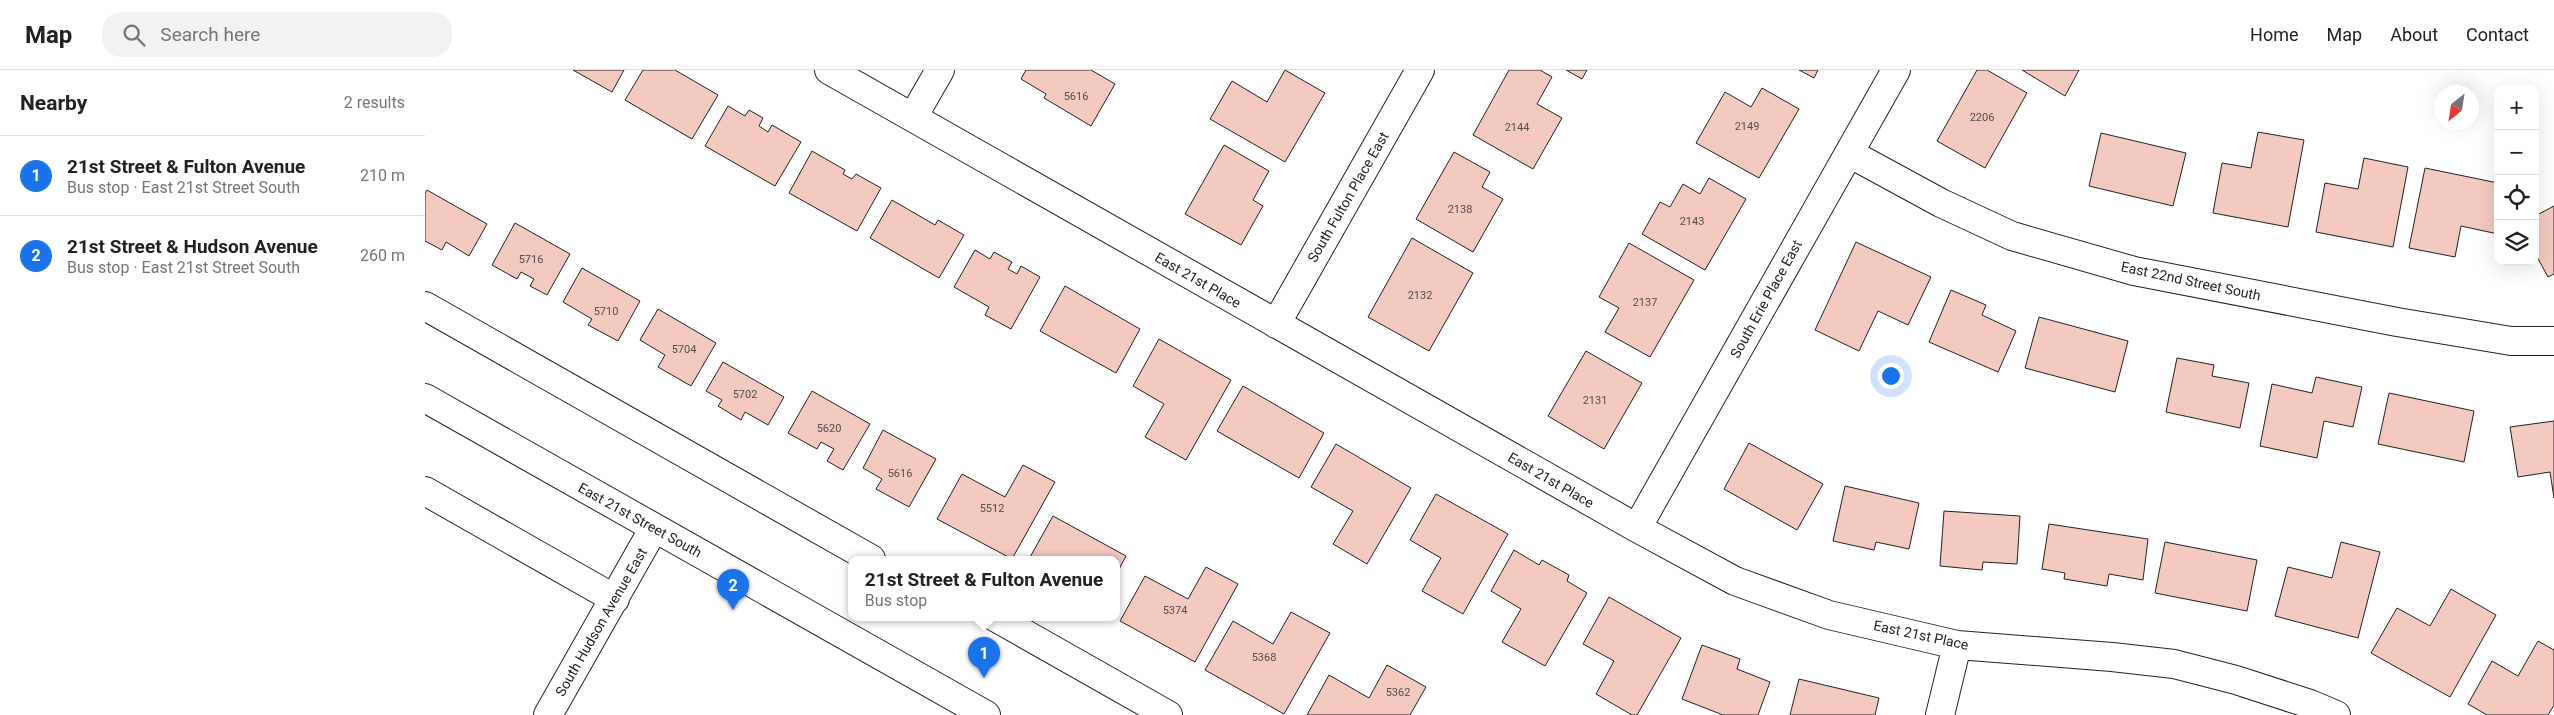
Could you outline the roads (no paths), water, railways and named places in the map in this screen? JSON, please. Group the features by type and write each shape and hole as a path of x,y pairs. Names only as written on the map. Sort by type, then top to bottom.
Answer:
{"street":[{"name":"East 21st Place","path":"829,70 1637,528 1735,581 1829,615 1957,645 2112,657 2174,664 2246,683 2310,704 2336,715"},
{"path":"913,118 940,70"},
{"name":"South Fulton Place East","path":"1276,324 1420,70"},
{"name":"South Erie Place East","path":"1637,528 1896,70"},
{"name":"East 22nd Street South","path":"1849,152 1941,203 2012,236 2135,271 2397,322 2511,341 2554,341"},
{"path":"425,306 866,556"},
{"name":"East 21st Street South","path":"425,398 986,715"},
{"path":"425,491 615,599"},
{"name":"South Hudson Avenue East","path":"547,715 654,528"},
{"path":"1002,621 1168,715"},
{"path":"1940,715 1957,645"}],"place":[{"name":"21st Street & Hudson Avenue","path":"733,610"},
{"name":"21st Street & Fulton Avenue","path":"984,678"}]}
